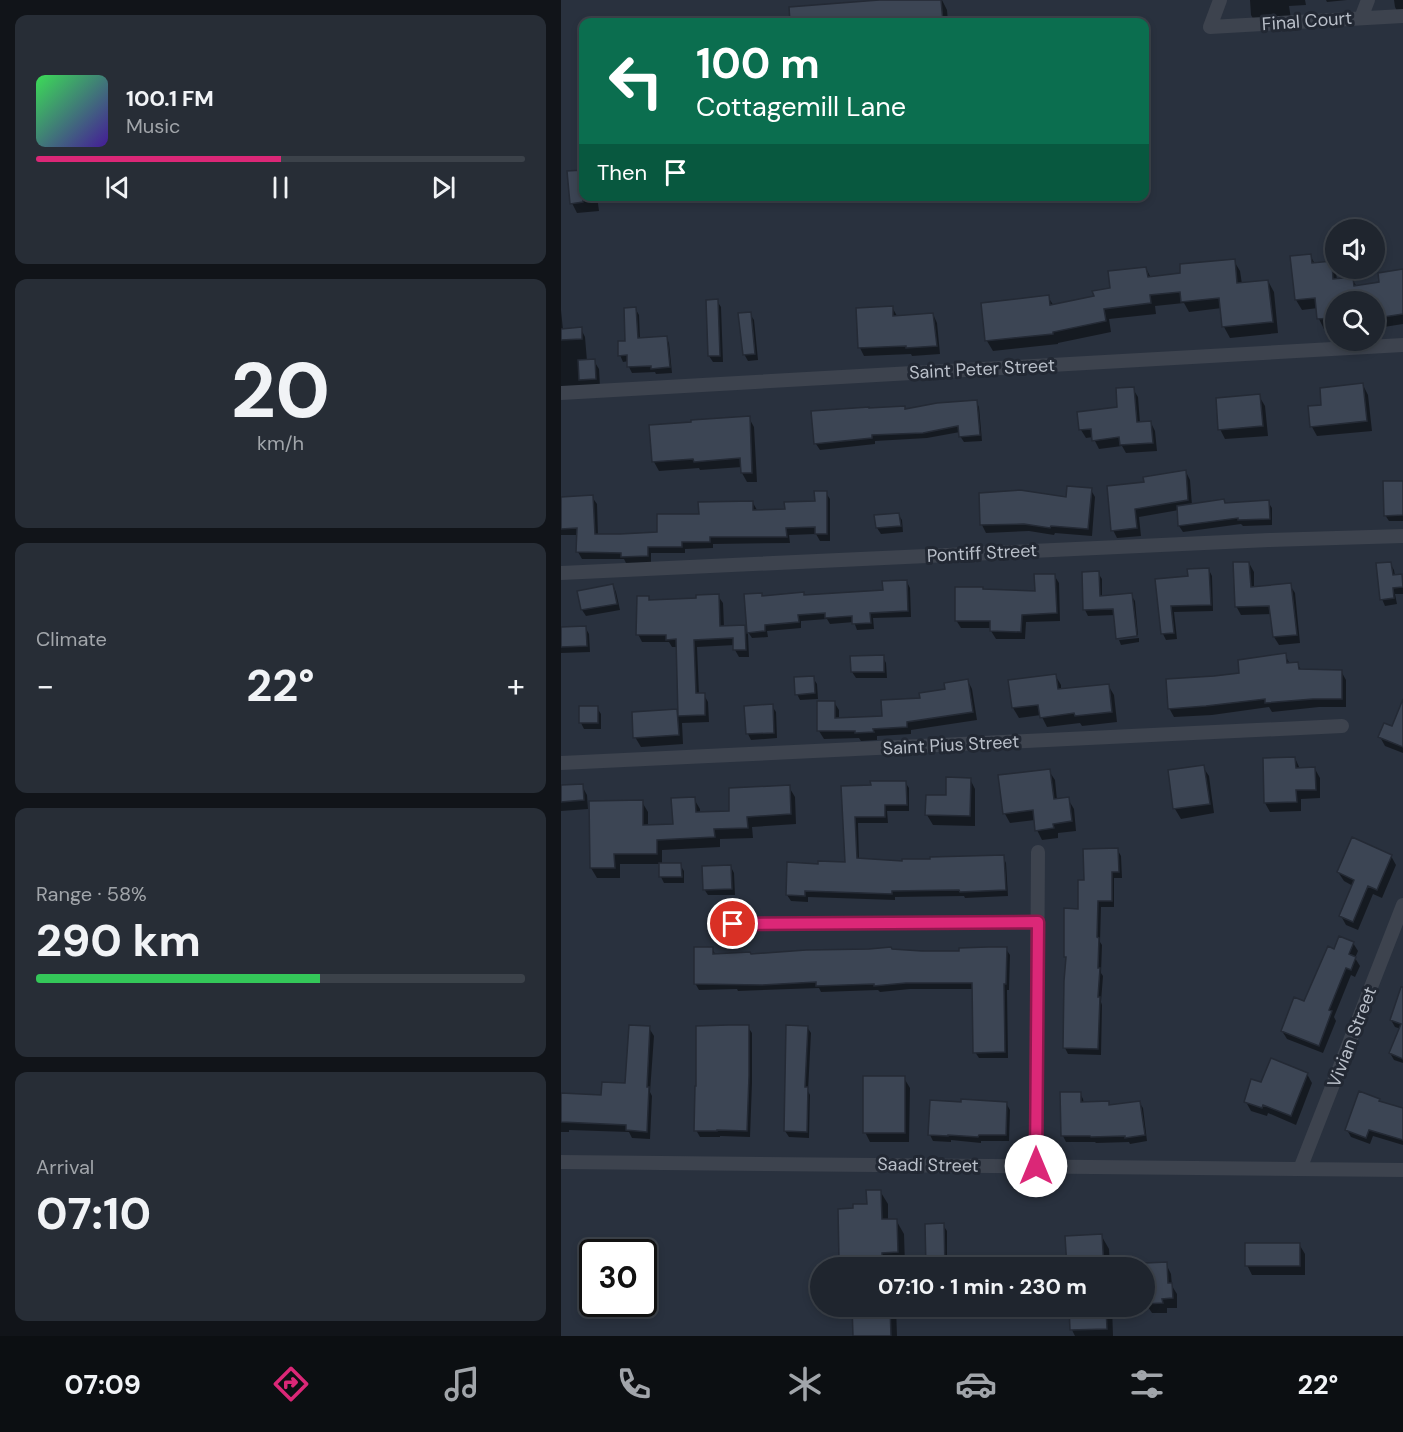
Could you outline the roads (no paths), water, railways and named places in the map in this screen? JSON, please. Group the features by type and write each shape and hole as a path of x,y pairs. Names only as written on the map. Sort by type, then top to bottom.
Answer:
{"street":[{"name":"Final Court","path":"1220,0 1210,27 1403,15"},
{"path":"1361,18 1368,0"},
{"name":"Saint Peter Street","path":"561,393 1403,345"},
{"name":"Pontiff Street","path":"561,573 1269,540 1403,536"},
{"name":"Saint Pius Street","path":"561,763 1342,726"},
{"path":"1036,1166 1038,852"},
{"name":"Vivian Street","path":"1300,1168 1403,905"},
{"path":"733,924 1038,922"},
{"name":"Saadi Street","path":"561,1162 1403,1170"}]}
